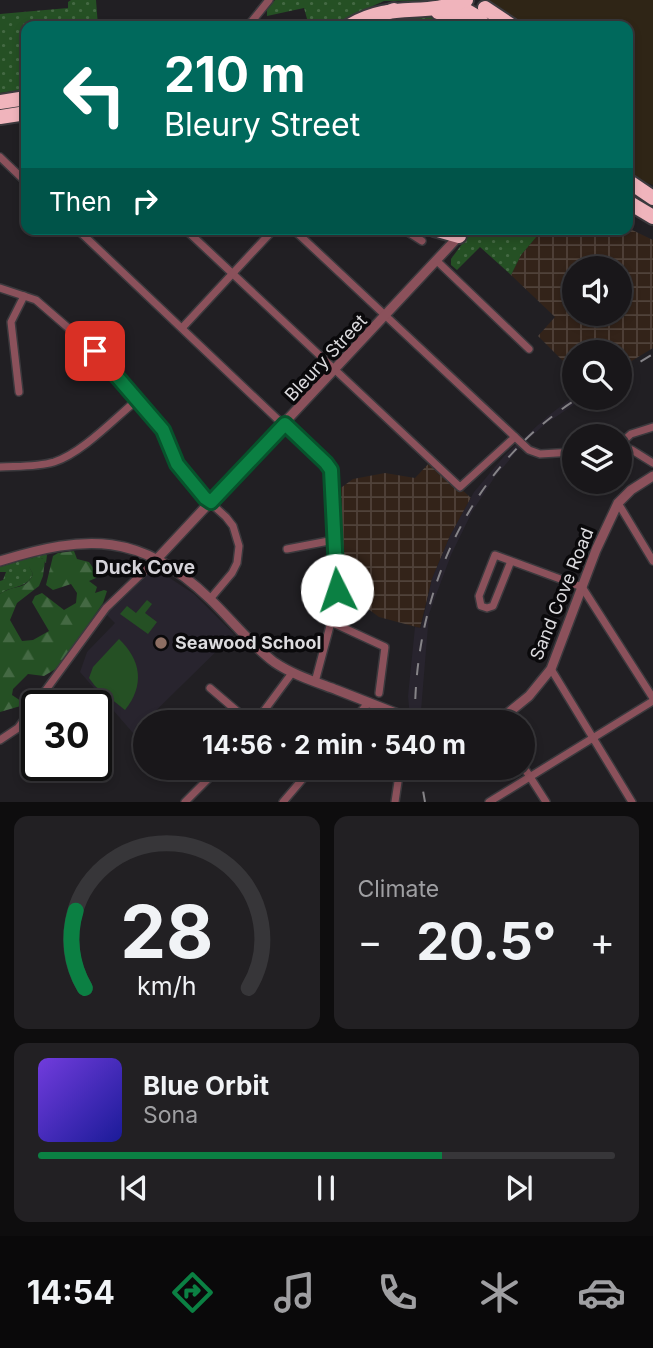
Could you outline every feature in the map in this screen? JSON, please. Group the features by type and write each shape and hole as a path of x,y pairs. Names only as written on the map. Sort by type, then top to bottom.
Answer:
{"highway":[{"path":"451,6 466,0"},
{"path":"356,21 366,13 388,4 463,8 482,21"},
{"path":"485,8 504,21"},
{"path":"374,21 391,10 452,13 468,21"},
{"path":"0,102 21,99"},
{"path":"0,117 21,114"},
{"path":"633,184 653,198"},
{"path":"633,194 653,206"},
{"path":"633,205 653,217"}],"street":[{"path":"252,21 269,0"},
{"path":"0,157 21,177"},
{"path":"83,235 331,470 338,596 315,682"},
{"path":"191,235 460,487 515,437"},
{"path":"182,328 268,235"},
{"path":"299,235 529,450 540,454 562,453"},
{"path":"412,235 422,241"},
{"name":"Bleury Street","path":"156,560 438,262 454,235"},
{"path":"438,262 529,349"},
{"path":"0,288 47,308 95,351 163,430 177,464 233,526 239,546 237,563 210,599"},
{"path":"19,392 11,323 24,296"},
{"path":"0,467 43,464 61,459 96,435 137,400"},
{"path":"632,434 653,427"},
{"path":"632,450 653,463"},
{"name":"Sand Cove Road","path":"512,710 529,696 551,669 604,530 618,503 631,489 653,476"},
{"path":"618,503 653,561"},
{"path":"287,549 334,540"},
{"path":"0,561 66,544 114,545 135,549 192,583 259,649 292,673 384,710"},
{"path":"511,561 494,606 483,607 479,603 479,596 495,555 582,587 653,700 535,773"},
{"path":"0,740 18,728 106,608 156,560"},
{"path":"331,622 385,647 379,693"},
{"path":"551,669 632,802"},
{"path":"263,710 292,673"},
{"path":"210,688 237,710"},
{"path":"362,710 369,702"},
{"path":"185,802 209,780"},
{"path":"283,802 302,780"},
{"path":"395,802 398,780"},
{"path":"489,802 524,780"},
{"path":"532,780 546,802"}],"shaded area":[{"path":"485,0 653,0 653,185 639,180 636,186 633,184 633,21 504,21 485,8"},
{"path":"633,230 653,240 653,348 632,361 632,340 562,340 562,360 538,336 555,317 511,275 521,255 538,235 633,235"},
{"path":"562,405 562,410 566,410 523,444 494,478 472,512 451,555 429,614 421,710 409,710 408,696 415,627 421,628 432,579 450,536 474,492 505,455"},
{"path":"431,461 471,498 450,536 432,579 420,628 379,617 344,591 337,590 331,495 353,479 385,473 415,478"},
{"name":"Seawood School","path":"153,567 194,594 234,634 156,710 133,710 133,733 112,709 112,690 96,690 80,672 87,652 115,623 106,614"}],"green space":[{"path":"96,0 98,21 21,21 21,90 0,93 0,14 68,8 68,2"},
{"path":"275,0 461,0 384,1 366,9 351,21 308,21 304,8 267,16 267,9"},
{"path":"442,15 457,21 377,21 381,17"},
{"path":"469,235 538,235 521,255 511,275 480,247 457,270 451,265 451,259"},
{"path":"74,551 77,559 89,562 98,575 89,581 97,587 95,593 107,591 103,603 59,667 44,676 28,674 13,689 12,695 21,701 21,706 0,712 0,594 27,583 33,574 27,563 31,559 38,557 45,560 39,586 17,603 10,620 22,641 33,640 49,631 32,602 35,596 42,593 64,610 76,603 77,593 71,584 53,590 46,585 53,556"},
{"path":"42,554 47,555 46,563 42,558 32,558 29,566 33,574 27,582 0,594 0,581 6,572 0,572 0,567"},
{"path":"147,600 152,604 145,613 157,622 148,634 120,614 127,606 136,613"},
{"path":"119,639 132,655 138,682 125,710 112,700 112,690 100,690 89,678 93,667"}],"railway":[{"path":"632,367 653,354"},
{"path":"416,710 424,627 437,581 455,538 478,496 507,459 541,426 563,410"},
{"path":"421,780 425,802"}],"place":[{"name":"Seawood School","path":"161,643"}],"district":[{"name":"Duck Cove","path":"145,567"}],"route":[{"path":"95,351 163,430 177,464 211,502 285,424 326,463 331,470 337,590"}]}
